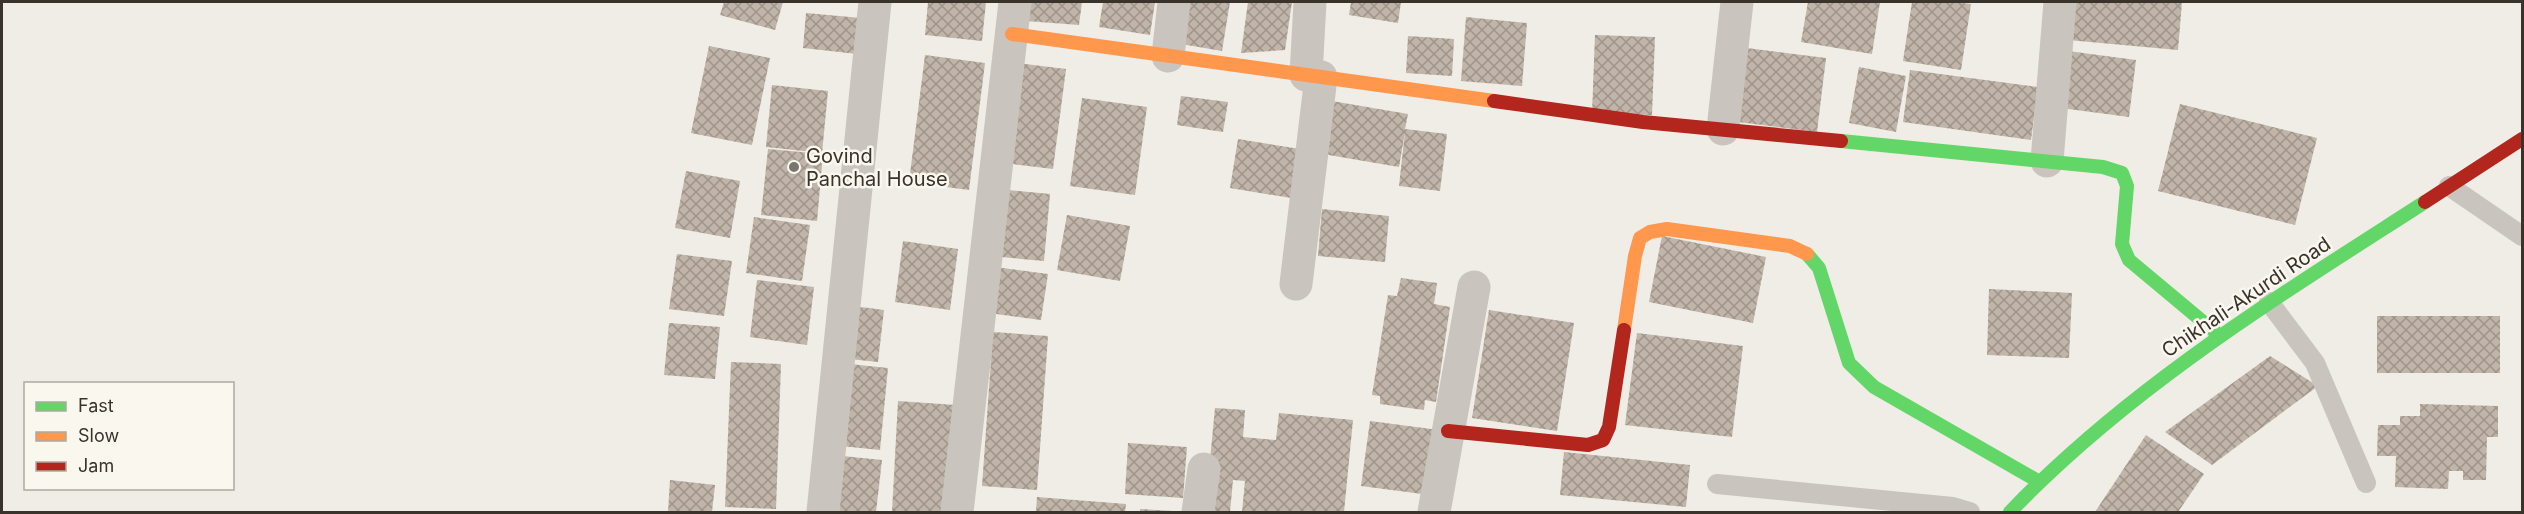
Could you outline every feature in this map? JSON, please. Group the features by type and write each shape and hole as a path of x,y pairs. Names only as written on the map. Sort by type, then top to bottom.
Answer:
{"street":[{"path":"823,513 874,2"},
{"path":"957,513 1015,2"},
{"path":"1168,56 1174,2"},
{"path":"1296,284 1314,76 1310,2"},
{"path":"1723,129 1737,2"},
{"path":"2047,161 2060,2"},
{"path":"1011,34 1643,122 2103,166 2122,173 2127,186 2122,244 2129,260 2220,336"},
{"name":"Chikhali-Akurdi Road","path":"2010,513 2038,481 2122,406 2269,302 2523,139"},
{"path":"1448,431 1588,445 1603,440 1610,427 1635,256 1640,238 1650,232 1666,229 1790,246 1807,254 1820,268 1849,363 1860,375 1874,387 2038,481"},
{"path":"1434,513 1474,287"},
{"path":"1198,513 1204,469"}],"lane":[{"path":"2449,186 2523,236"},
{"path":"2269,302 2315,363 2366,483"},
{"path":"1717,484 1953,507 1970,513"}],"building":[{"path":"724,2 783,2 775,30 720,15"},
{"path":"928,2 986,2 982,41 925,35"},
{"path":"1028,2 1082,2 1079,25 1026,21"},
{"path":"1103,2 1155,2 1150,35 1099,27"},
{"path":"1182,2 1230,2 1222,51 1175,43"},
{"path":"1248,2 1292,2 1285,50 1241,53"},
{"path":"1351,2 1401,2 1398,23 1349,15"},
{"path":"1808,2 1880,2 1872,54 1801,42"},
{"path":"1912,2 1971,4 1961,70 1903,61"},
{"path":"2072,2 2182,2 2178,50 2068,40"},
{"path":"806,13 861,18 857,54 803,48"},
{"path":"1466,17 1527,23 1522,86 1461,81"},
{"path":"1595,35 1655,37 1652,115 1592,114"},
{"path":"1408,36 1454,39 1452,76 1406,73"},
{"path":"709,46 770,58 752,145 691,133"},
{"path":"1747,48 1826,58 1817,132 1738,122"},
{"path":"2068,51 2136,60 2129,117 2061,108"},
{"path":"925,55 985,63 969,190 909,182"},
{"path":"1017,63 1066,69 1053,169 1005,163"},
{"path":"1859,67 1906,76 1896,132 1849,123"},
{"path":"1910,70 2038,87 2031,140 1903,122"},
{"path":"772,85 828,91 822,153 766,147"},
{"path":"1181,96 1228,102 1223,132 1177,125"},
{"path":"1082,98 1147,107 1135,195 1070,186"},
{"path":"1332,101 1408,114 1405,129 1447,134 1440,191 1399,186 1405,132 1399,167 1323,154"},
{"path":"2180,104 2317,138 2295,225 2158,191"},
{"path":"1238,139 1306,150 1297,199 1230,188"},
{"path":"768,149 823,154 817,221 761,215"},
{"path":"686,171 740,181 730,238 675,228"},
{"path":"997,189 1050,194 1044,261 990,256"},
{"path":"1322,209 1389,216 1385,262 1318,256"},
{"path":"1067,215 1130,226 1120,281 1057,270"},
{"path":"754,217 810,225 802,281 746,273"},
{"path":"1662,236 1766,257 1753,323 1649,302"},
{"path":"903,241 958,249 950,310 895,302"},
{"path":"677,254 732,261 724,316 669,309"},
{"path":"995,267 1048,274 1041,320 989,313"},
{"path":"1401,278 1437,283 1434,304 1450,307 1436,402 1425,400 1424,410 1380,404 1380,396 1372,395 1388,295 1397,296"},
{"path":"757,280 814,287 807,345 750,337"},
{"path":"1989,289 2072,293 2069,358 1987,355"},
{"path":"846,305 884,310 878,362 840,358"},
{"path":"1489,310 1574,323 1557,431 1472,418"},
{"path":"2377,316 2500,316 2500,373 2377,373"},
{"path":"669,323 720,327 715,379 664,375"},
{"path":"993,332 1048,336 1037,490 982,486"},
{"path":"1637,333 1743,346 1732,437 1625,425"},
{"path":"2270,356 2318,386 2212,465 2165,432"},
{"path":"731,362 781,364 776,509 725,507"},
{"path":"840,363 888,368 880,450 831,445"},
{"path":"898,401 956,405 951,512 892,512"},
{"path":"2420,404 2498,406 2498,437 2487,437 2486,480 2463,480 2463,471 2449,471 2448,489 2395,487 2396,456 2377,456 2378,425 2400,425 2400,416 2420,416"},
{"path":"1215,408 1245,410 1243,437 1276,440 1279,413 1353,420 1344,512 1242,512 1245,481 1233,480 1230,512 1205,512"},
{"path":"1370,421 1439,430 1430,495 1361,486"},
{"path":"2146,435 2204,474 2178,512 2095,512"},
{"path":"1128,443 1187,447 1183,498 1125,494"},
{"path":"1564,452 1690,465 1686,507 1560,495"},
{"path":"833,455 882,460 876,512 827,512"},
{"path":"670,480 715,485 712,512 668,512"},
{"path":"1037,497 1126,504 1125,512 1036,512"},
{"path":"1140,509 1173,511 1173,512 1140,512"}],"traffic: fast":[{"path":"1841,141 2103,167 2122,173 2127,186 2122,244 2129,260 2220,336"},
{"path":"2010,512 2057,466 2156,383 2261,308 2425,202"},
{"path":"1807,254 1819,268 1849,363 1874,387 2038,481"}],"traffic: slow":[{"path":"1012,34 1494,101"},
{"path":"1624,330 1635,256 1640,238 1650,232 1667,229 1790,246 1807,254"}],"traffic: jam":[{"path":"1494,101 1643,122 1841,141"},
{"path":"2425,202 2522,139"},
{"path":"1448,431 1588,445 1603,440 1609,427 1624,330"}],"place":[{"name":"Govind Panchal House","path":"794,167"}]}
